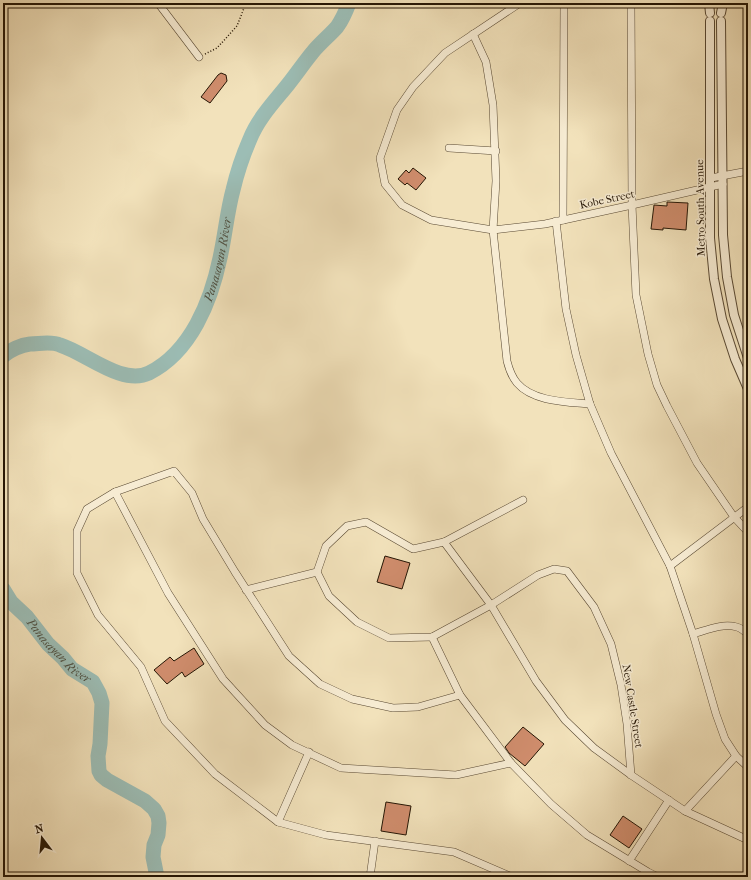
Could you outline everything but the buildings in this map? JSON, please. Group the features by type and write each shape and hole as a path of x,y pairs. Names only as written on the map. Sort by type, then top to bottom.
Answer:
{"street":[{"path":"158,3 199,57"},
{"name":"Kobe Street","path":"520,3 444,53 413,87 397,110 380,158 385,184 402,205 431,220 493,230 526,227 632,206 710,182 723,180 748,171"},
{"path":"564,3 560,220 566,309 576,355 590,404 611,453 670,566 693,634 716,714 725,739 736,756 748,767"},
{"path":"631,3 632,206 636,295 648,354 657,384 666,406 697,463 734,517 748,532"},
{"name":"Metro South Avenue","path":"709,3 710,238 714,279 722,320 735,359 748,389"},
{"name":"Metro South Avenue","path":"723,3 721,17 723,235 734,315 748,358"},
{"path":"473,34 486,62 493,106 496,151 493,230 505,347 511,374 518,384 528,393 552,401 590,404"},
{"path":"449,148 496,151"},
{"path":"460,695 418,707 393,708 352,699 320,684 289,656 246,590 203,519 192,493 174,471 115,492 87,509 77,531 77,573 98,615 141,667 165,721 216,774 278,822 326,835 454,852 512,877"},
{"path":"115,492 168,593 223,679 265,725 292,745 341,768 456,775 511,763"},
{"path":"523,500 444,542 413,549 366,522 347,526 326,546 317,572 329,596 358,622 389,638 432,638 460,695 511,763 551,804 587,835 658,877"},
{"path":"670,566 748,507"},
{"path":"444,542 491,605 536,681 565,720 594,748 685,811 748,840"},
{"name":"New Castle Street","path":"432,638 491,605 538,575 554,569 567,571 594,607 611,644 627,724 631,775"},
{"path":"246,590 317,572"},
{"path":"693,634 714,627 726,626 738,627 748,634"},
{"path":"278,822 308,752"},
{"path":"685,811 736,756"},
{"path":"629,860 669,800"},
{"path":"370,877 375,841"}],"path":[{"path":"199,57 217,48 237,26 246,3"}],"waterway":[{"name":"Panasayan River","path":"3,356 23,345 53,343 70,349 116,372 138,376 149,373 164,364 177,352 188,339 197,324 211,291 220,258 229,207 235,184 247,145 253,132 266,112 312,53 337,27 349,3"},
{"name":"Panasayan River","path":"3,589 11,602 27,617 48,644 72,669 93,682 99,693 102,703 98,756 99,771 107,780 145,801 154,809 158,816 158,835 154,845 153,857 157,877"}]}
